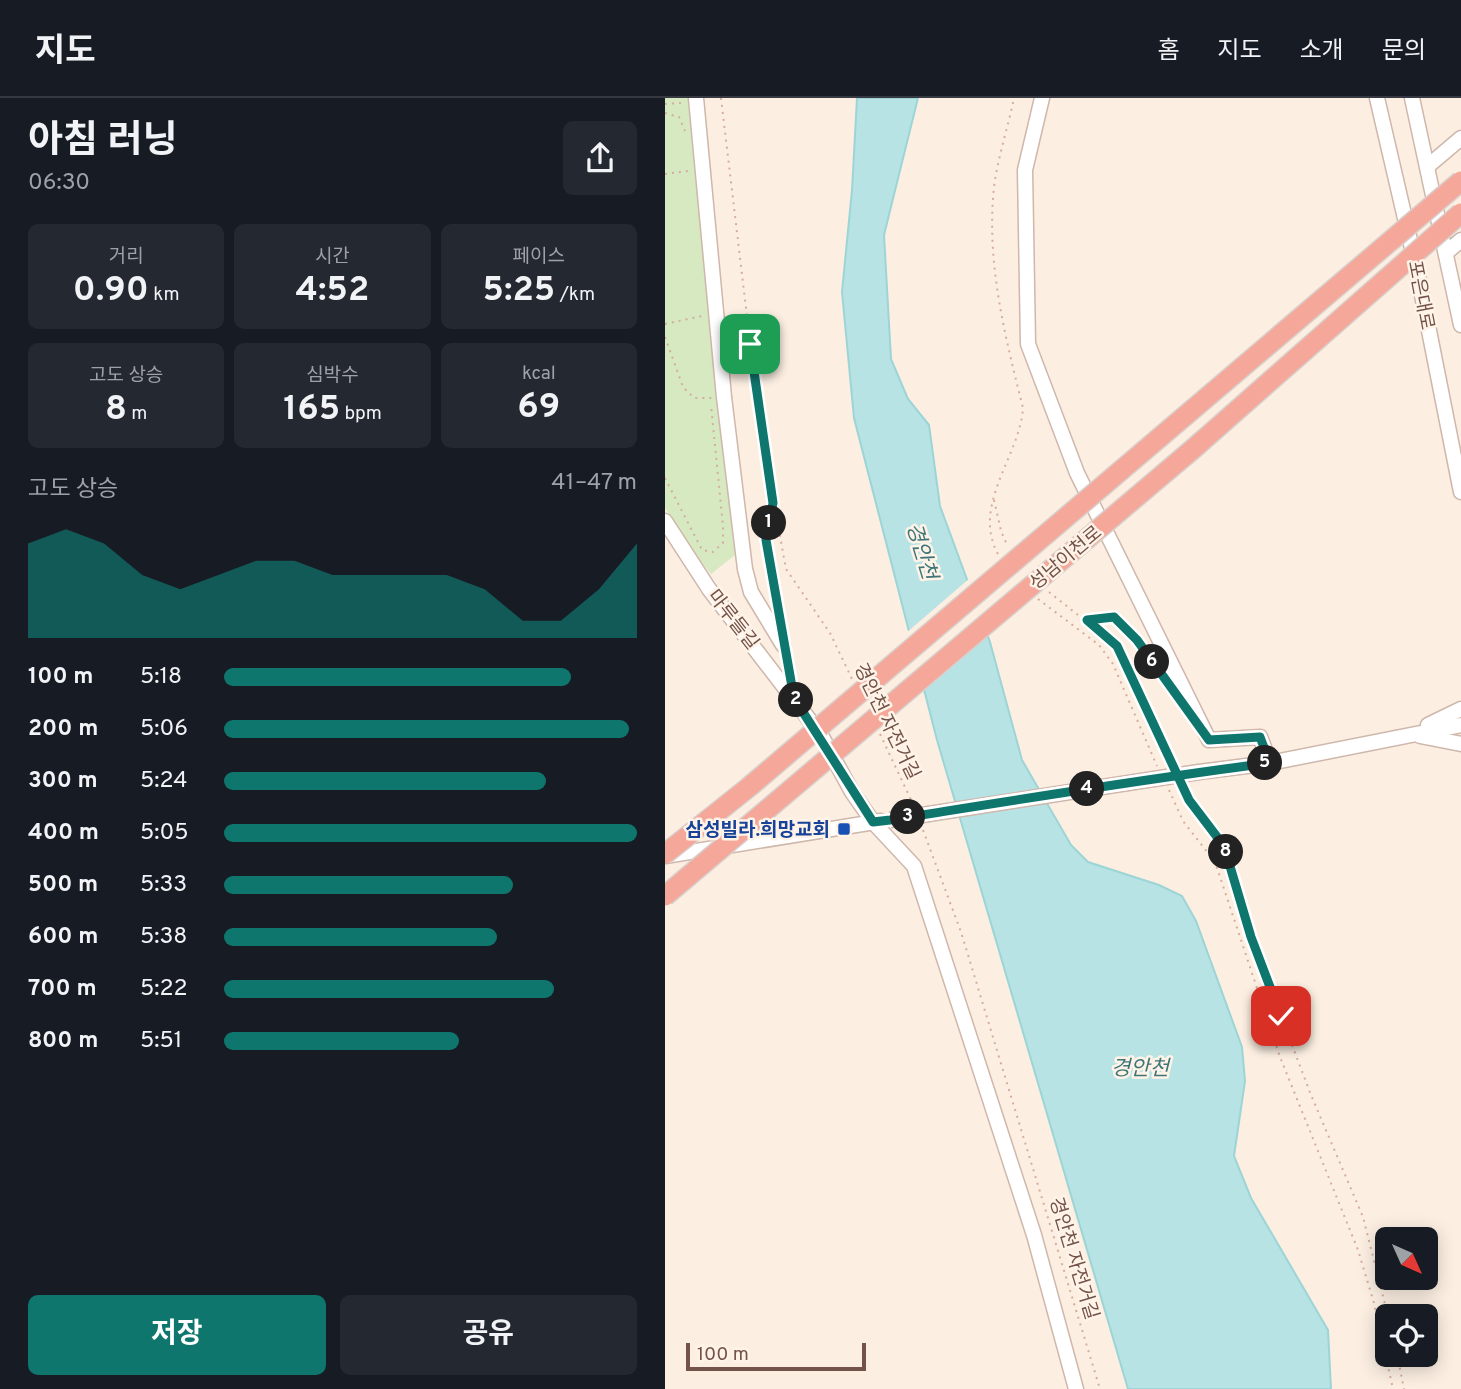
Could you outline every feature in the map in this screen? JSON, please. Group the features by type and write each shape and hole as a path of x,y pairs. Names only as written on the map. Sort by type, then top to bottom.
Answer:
{"highway":[{"name":"성남이천로","path":"665,855 749,787 1461,180"},
{"name":"성남이천로","path":"665,896 1193,449 1461,213"}],"street":[{"path":"1042,98 1025,170 1028,344 1077,473 1209,740 1260,737 1270,763"},
{"name":"포은대로","path":"1377,98 1415,257 1461,492"},
{"path":"1412,98 1461,325"},
{"path":"696,100 717,398 751,592 783,645"},
{"path":"1428,166 1461,138"},
{"path":"1447,252 1461,240"},
{"name":"마루들길","path":"665,521 709,589 821,735 852,792 873,822 914,866 1034,1235 1076,1389"},
{"path":"1408,734 1461,709"},
{"path":"665,855 1270,763 1461,725"},
{"path":"1408,734 1461,744"}],"path":[{"name":"경안천 자전거길","path":"721,98 759,426 786,569 830,633 854,683"},
{"path":"1001,560 990,541 993,495 1001,470 1022,426 1023,408 995,284 993,234 995,186 1014,98"},
{"path":"665,104 696,100"},
{"path":"665,113 670,112 680,117 685,130"},
{"path":"665,174 689,170"},
{"path":"665,324 703,315"},
{"path":"665,337 683,387 694,398 717,398 723,543 713,552 702,550 665,478"},
{"path":"993,495 1001,531 1010,551"},
{"path":"773,503 766,540 779,619"},
{"path":"1042,587 1117,646 1174,768"},
{"path":"1031,594 1099,645 1106,654 1161,774"},
{"path":"1087,620 1114,617 1137,640 1161,674"},
{"path":"783,645 789,671"},
{"name":"경안천 자전거길","path":"879,733 914,808"},
{"path":"1179,779 1189,800 1224,846 1251,937 1311,1095 1363,1217 1385,1304"},
{"path":"1167,786 1183,821 1215,862 1280,1057 1358,1250 1374,1303 1393,1389"},
{"name":"경안천 자전거길","path":"919,820 946,883 1100,1389"},
{"path":"1400,1367 1404,1389"}],"green space":[{"path":"665,98 691,98 735,555 711,574 692,551 665,508"}],"water":[{"name":"경안천","path":"857,98 918,98 884,235 891,359 908,399 929,425 940,506 990,642 1022,760 1071,845 1088,862 1159,885 1182,896 1196,921 1242,1047 1245,1081 1234,1156 1251,1198 1328,1330 1331,1389 1128,1389 937,740 854,418 842,292 852,190"}],"pier":[{"path":"970,578 990,632 920,690 906,633"}],"place":[{"name":"삼성빌라.희망교회","path":"844,829"}],"route":[{"path":"750,344 759,426 773,503 766,540 794,698 821,735 852,792 873,822 890,820 1096,788 1199,772 1270,763 1260,737 1209,740 1137,640 1114,617 1087,620 1117,646 1163,748 1189,800 1217,833 1224,846 1251,937 1281,1016"}]}
